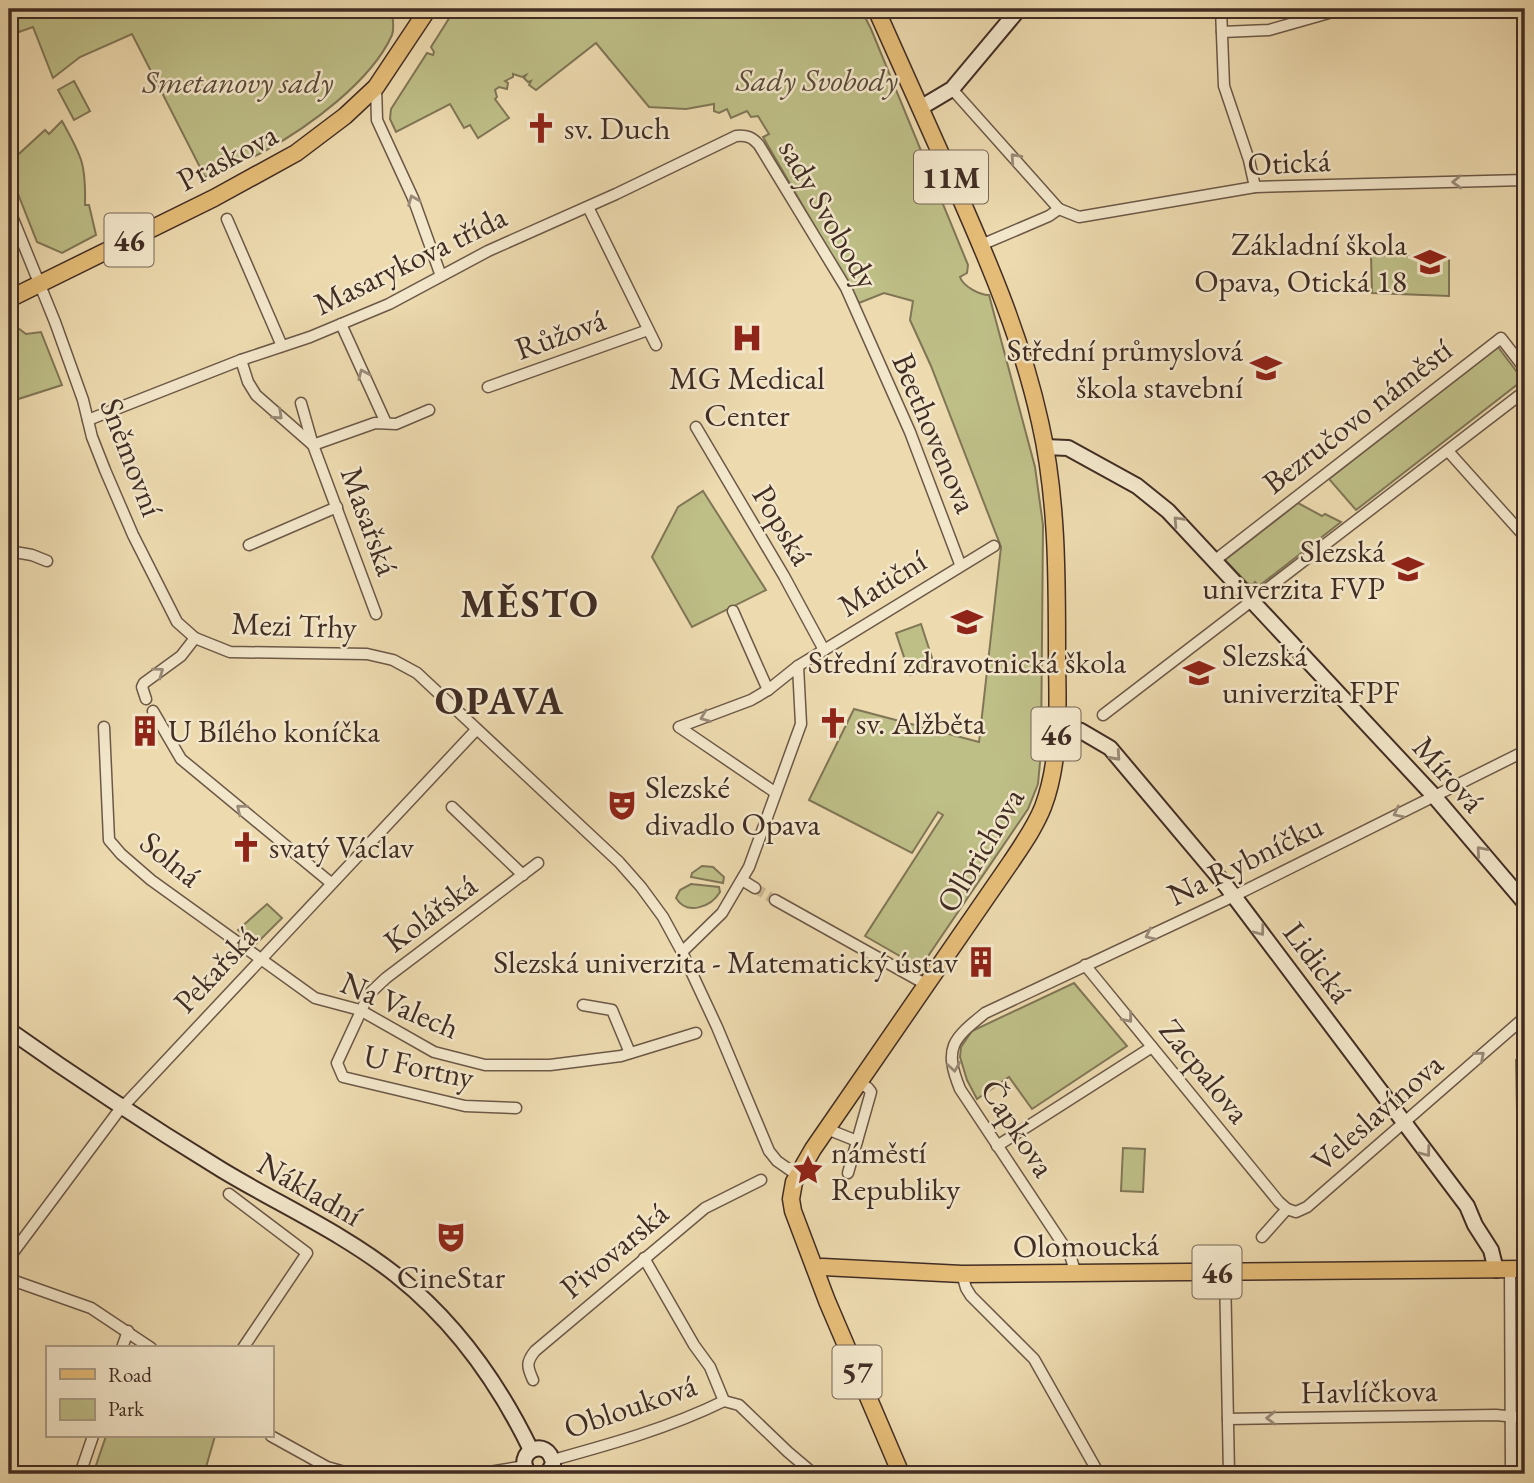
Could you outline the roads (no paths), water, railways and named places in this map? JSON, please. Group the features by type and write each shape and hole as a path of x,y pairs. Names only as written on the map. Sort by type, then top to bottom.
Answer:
{"main road":[{"name":"Praskova","path":"9,299 296,153 345,116 376,87 428,9"},
{"name":"11M","path":"876,9 989,263"},
{"name":"Olbrichova","path":"797,1174 1036,822 1052,774 1057,724 1056,568 1045,447 1025,360 989,263"},
{"name":"46","path":"797,1174 792,1191 792,1205 815,1268"},
{"name":"Olomoucká","path":"815,1268 962,1275 1511,1269"},
{"name":"57","path":"815,1268 901,1474"}],"street":[{"path":"920,108 952,89 1020,9"},
{"path":"1221,9 1224,86 1250,160 1255,187"},
{"path":"1222,33 1269,30 1343,9"},
{"path":"376,87 377,120 413,198 441,276"},
{"path":"952,89 1059,209 1049,216 981,245"},
{"name":"Masarykova třída","path":"88,420 390,304 488,251 588,207 736,136 748,136"},
{"name":"sady Svobody","path":"748,136 759,145 818,241 846,288 860,323"},
{"name":"Otická","path":"1059,209 1079,216 1255,187 1525,180"},
{"path":"588,207 656,345"},
{"name":"Sněmovní","path":"9,209 55,322 94,443 139,547 177,622 195,638"},
{"path":"228,219 282,346"},
{"name":"Beethovenova","path":"860,323 910,432 960,564"},
{"path":"341,324 386,423"},
{"name":"Růžová","path":"488,387 648,330"},
{"name":"Bezručovo náměstí","path":"1214,561 1501,338 1525,369"},
{"name":"Masařská","path":"240,360 256,395 313,445"},
{"path":"1103,715 1525,391"},
{"name":"Masařská","path":"301,403 313,445 376,614"},
{"name":"Masařská","path":"313,445 374,423 396,424 429,410"},
{"name":"Popská","path":"696,427 784,576 824,650"},
{"name":"Mírová","path":"1045,447 1068,448 1150,495 1434,796 1525,903"},
{"path":"1448,451 1525,537"},
{"path":"249,545 337,507"},
{"name":"Matiční","path":"776,793 679,727 751,700 798,666 960,564 994,546"},
{"path":"9,551 47,561"},
{"path":"733,611 768,690"},
{"path":"146,699 142,687 144,683 181,656 195,638"},
{"name":"Mezi Trhy","path":"195,638 218,649 244,654 367,654 393,660 417,673 476,730"},
{"path":"682,951 722,913 742,880 801,724 798,666"},
{"path":"153,711 181,759 331,883"},
{"name":"Lidická","path":"1057,724 1081,731 1110,748 1234,896 1469,1210 1475,1225 1492,1251 1511,1269"},
{"name":"Solná","path":"104,727 109,840 151,880 261,958"},
{"path":"476,730 619,862 663,917 717,1027 769,1151 776,1161 797,1174"},
{"name":"Pekařská","path":"9,1258 123,1107 476,730"},
{"name":"Na Rybníčku","path":"985,1013 1234,896 1525,751"},
{"path":"452,807 523,875"},
{"name":"Kolářská","path":"360,1010 369,994 386,978 538,863"},
{"path":"742,880 755,888"},
{"path":"775,900 927,985"},
{"name":"Na Valech","path":"261,958 316,998 360,1010 435,1052 485,1065 550,1065 630,1053 696,1033"},
{"name":"Zacpalova","path":"1085,965 1287,1209"},
{"path":"583,1005 612,1010 630,1053"},
{"name":"U Fortny","path":"360,1010 337,1063 343,1077 466,1106 516,1108"},
{"name":"Čapkova","path":"985,1013 962,1031 953,1049 951,1067 960,1089 1070,1255 1076,1274"},
{"name":"Veleslavínova","path":"1262,1237 1287,1209 1296,1212 1304,1210 1525,1017"},
{"name":"Nákladní","path":"9,1030 224,1172 349,1243 396,1275 428,1303 478,1361 506,1401 531,1450"},
{"path":"997,1146 1152,1047"},
{"path":"848,1173 871,1092 860,1083"},
{"path":"827,1129 857,1141"},
{"name":"Pivovarská","path":"533,1380 527,1368 527,1361 535,1351 705,1208 761,1180"},
{"path":"229,1194 307,1253 244,1346"},
{"path":"644,1258 694,1345 710,1367 724,1402 739,1405 814,1474"},
{"path":"1511,1269 1511,1474"},
{"path":"1225,1272 1229,1474"},
{"path":"962,1275 971,1296 1034,1359 1099,1474"},
{"path":"9,1279 91,1308 148,1346"},
{"path":"123,1346 128,1331"},
{"name":"Oblouková","path":"553,1460 636,1437 724,1402"},
{"name":"Havlíčkova","path":"1228,1419 1525,1418"},
{"path":"273,1437 327,1467 352,1474"},
{"path":"80,1474 92,1438"},
{"path":"477,1474 528,1470 526,1455 531,1450 543,1449 553,1460 552,1468 547,1474"}],"tunnel":[{"path":"755,888 775,900"}],"place":[{"name":"sv. Duch","path":"541,128"},
{"name":"Základní škola Opava, Otická 18","path":"1430,262"},
{"name":"MG Medical Center","path":"747,338"},
{"name":"Střední průmyslová škola stavební","path":"1266,368"},
{"name":"Slezská univerzita FVP","path":"1408,569"},
{"name":"Střední zdravotnická škola","path":"967,622"},
{"name":"Slezská univerzita FPF","path":"1199,673"},
{"name":"sv. Alžběta","path":"833,723"},
{"name":"U Bílého koníčka","path":"145,731"},
{"name":"Slezské divadlo Opava","path":"622,805"},
{"name":"svatý Václav","path":"246,847"},
{"name":"Slezská univerzita - Matematický ústav","path":"981,962"},
{"name":"náměstí Republiky","path":"808,1170"},
{"name":"CineStar","path":"451,1237"}],"district":[{"name":"MĚSTO","path":"530,603"},
{"name":"OPAVA","path":"500,700"}],"park label":[{"name":"Sady Svobody","path":"817,80"},
{"name":"Smetanovy sady","path":"238,82"}]}
